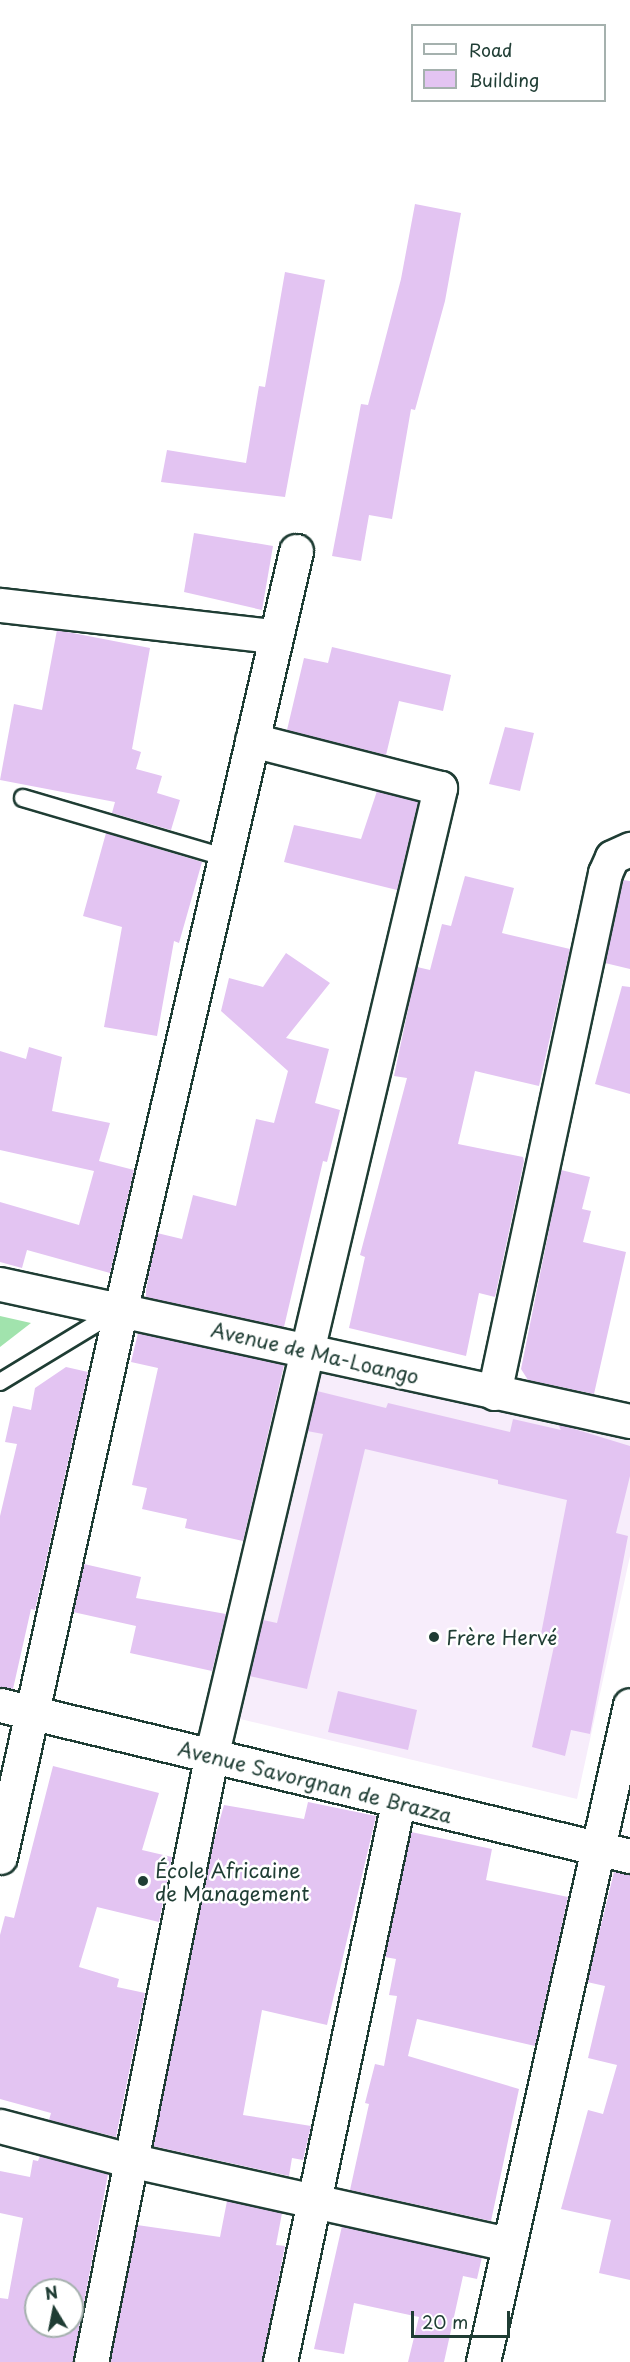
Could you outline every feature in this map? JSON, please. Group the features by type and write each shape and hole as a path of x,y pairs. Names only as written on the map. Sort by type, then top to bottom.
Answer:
{"street":[{"path":"0,1857 15,1709 121,1308 274,636 296,551"},
{"path":"0,605 274,636"},
{"path":"92,2362 129,2160 212,1757 304,1351 440,788 252,740"},
{"path":"494,1393 604,873 612,857 630,849"},
{"name":"Avenue de Ma-Loango","path":"0,1284 121,1308 304,1351 630,1421"},
{"path":"483,2362 508,2244 615,1853 630,1705"},
{"name":"Avenue Savorgnan de Brazza","path":"15,1709 615,1853"},
{"path":"280,2362 399,1803"},
{"path":"0,2126 129,2160 508,2244"}],"lane":[{"path":"23,798 224,857"},
{"path":"0,1383 121,1308"}],"shaded area":[{"name":"Frère Hervé","path":"316,1366 630,1435 630,1556 577,1799 236,1718"}],"green space":[{"path":"0,1316 31,1323 0,1347"}],"building":[{"path":"415,204 461,213 445,301 415,410 411,409 392,519 369,515 361,561 332,556 361,404 368,405 401,279"},
{"path":"285,272 325,280 285,497 161,482 167,450 246,463 259,386 265,387"},
{"path":"194,533 273,546 262,610 184,592"},
{"path":"57,630 150,648 132,749 141,752 136,769 162,776 157,793 180,800 171,830 112,813 115,802 0,780 14,704 42,710"},
{"path":"332,647 451,675 443,711 399,701 386,755 287,730 304,658 328,663"},
{"path":"505,727 534,733 520,791 489,784"},
{"path":"377,791 418,802 397,890 284,862 294,825 361,839"},
{"path":"106,833 202,862 179,943 174,941 157,1036 104,1027 122,927 83,916"},
{"path":"465,876 514,888 502,933 570,949 539,1086 475,1071 458,1144 523,1157 524,1161 495,1297 479,1293 466,1356 349,1328 365,1257 360,1255 407,1078 394,1076 417,967 430,970 442,924 451,926"},
{"path":"623,880 630,881 630,969 605,963"},
{"path":"286,953 330,983 286,1038 329,1049 315,1103 340,1110 327,1162 323,1161 284,1327 146,1297 146,1290 157,1233 182,1239 193,1195 236,1206 256,1119 274,1123 288,1071 221,1011 229,978 263,987"},
{"path":"622,986 630,987 630,1094 595,1084"},
{"path":"29,1047 62,1057 52,1111 110,1123 99,1161 134,1170 110,1273 27,1250 22,1268 0,1262 0,1202 79,1225 94,1171 0,1150 0,1051 26,1059"},
{"path":"561,1170 590,1177 582,1209 591,1211 583,1242 626,1252 594,1394 528,1380 521,1369"},
{"path":"138,1333 284,1365 243,1541 185,1528 187,1519 142,1509 147,1488 132,1485 158,1368 131,1362"},
{"path":"66,1367 88,1372 35,1610 31,1609 13,1689 0,1687 0,1516 17,1444 5,1442 13,1406 31,1410 35,1388"},
{"path":"317,1391 386,1408 388,1403 510,1432 513,1419 561,1430 558,1424 630,1446 630,1476 616,1533 628,1536 590,1734 571,1730 565,1756 532,1747 556,1637 541,1634 567,1500 498,1484 498,1480 365,1449 307,1689 249,1676 263,1620 277,1623 323,1434 307,1431"},
{"path":"84,1564 141,1577 136,1598 226,1614 212,1671 130,1653 136,1626 73,1612"},
{"path":"338,1691 417,1710 408,1750 328,1732"},
{"path":"53,1766 159,1793 142,1850 172,1857 159,1922 97,1907 79,1967 119,1979 117,1987 145,1993 116,2137 49,2120 51,2113 0,2099 0,1935 5,1916 14,1918"},
{"path":"308,1802 376,1816 327,2025 262,2010 243,2115 311,2126 303,2160 292,2158 289,2176 153,2146 211,1851 224,1805 304,1819"},
{"path":"411,1832 492,1849 486,1880 568,1897 535,2046 417,2019 408,2056 519,2089 491,2221 350,2190 369,2104 365,2103 375,2064 384,2066 397,1996 389,1995 396,1959 385,1957"},
{"path":"614,1872 630,1874 630,2280 599,2273 611,2220 561,2209 588,2110 603,2114 617,2065 588,2058 605,1986 587,1982"},
{"path":"40,2156 108,2174 84,2303 84,2278 24,2278 24,2338 77,2338 73,2362 0,2362 0,2298 8,2299 23,2218 0,2213 0,2171 30,2177 33,2160 38,2161"},
{"path":"227,2201 282,2213 276,2245 285,2246 262,2362 110,2362 137,2225 220,2237"},
{"path":"342,2226 482,2257 477,2279 463,2276 444,2362 408,2362 419,2317 354,2303 344,2354 314,2349"}],"place":[{"name":"Frère Hervé","path":"434,1637"},
{"name":"École Africaine de Management","path":"143,1881"}]}
